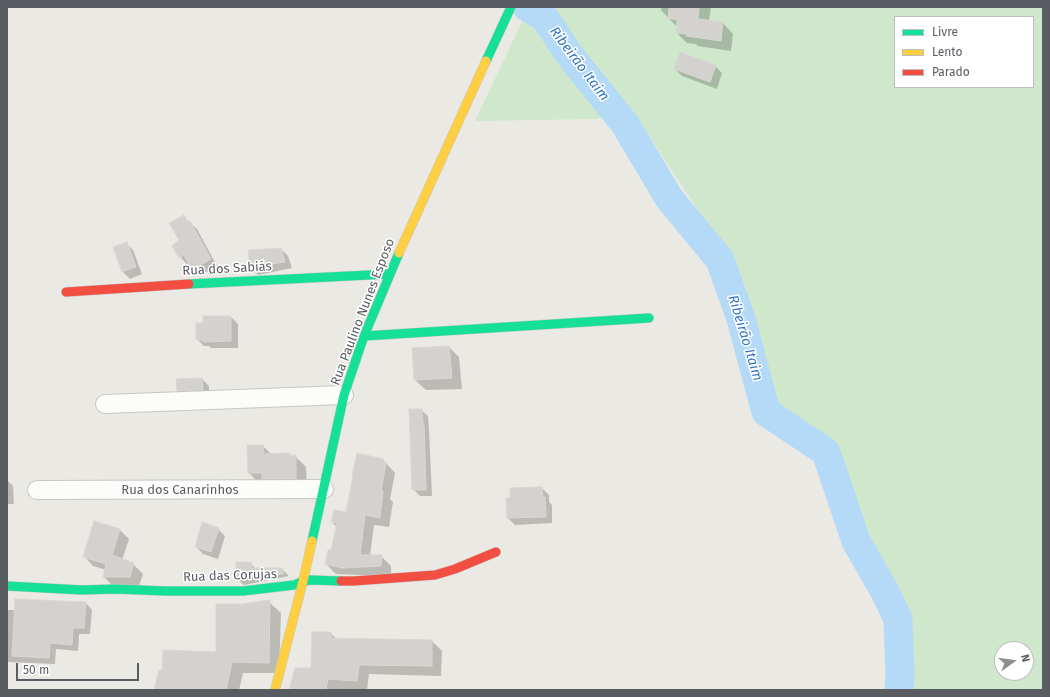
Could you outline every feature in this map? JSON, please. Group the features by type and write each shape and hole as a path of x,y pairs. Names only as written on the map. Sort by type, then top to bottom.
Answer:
{"street":[{"name":"Rua Paulino Nunes Esposo","path":"275,690 303,581 344,395 364,336 389,274 511,7"},
{"name":"Rua dos Sabiás","path":"66,292 258,280 389,274"},
{"path":"364,336 649,318"},
{"path":"105,404 344,395"},
{"name":"Rua dos Canarinhos","path":"37,490 324,489"},
{"name":"Rua das Corujas","path":"7,586 82,590 242,590 294,585 303,581 354,581 435,575 455,569 496,552"}],"green space":[{"path":"529,7 1043,7 1043,690 907,690 907,614 869,540 839,446 777,406 728,255 629,106 597,119 475,121"}],"building":[{"path":"669,7 699,7 698,19 723,22 721,41 686,36 686,34 676,33 677,20 668,18"},
{"path":"680,52 716,65 710,82 674,69"},
{"path":"184,215 188,222 190,221 211,259 192,269 184,255 179,258 172,246 179,240 169,223"},
{"path":"127,242 136,267 122,272 113,247"},
{"path":"281,248 285,262 272,264 273,267 250,268 248,250"},
{"path":"203,316 231,316 231,341 203,342 203,340 196,340 196,323 203,323"},
{"path":"449,346 452,378 414,380 412,348"},
{"path":"202,378 203,390 177,391 176,379"},
{"path":"409,409 422,409 424,424 426,490 412,490"},
{"path":"247,445 263,445 264,454 289,453 290,455 296,455 296,479 262,479 262,473 248,473"},
{"path":"357,453 383,459 383,462 386,463 381,491 383,491 380,518 365,515 360,555 382,555 381,566 343,568 325,564 328,550 331,550 337,523 331,522 334,510 346,512"},
{"path":"542,487 543,497 545,497 546,517 507,518 506,498 510,498 510,488"},
{"path":"94,521 120,529 112,555 134,563 130,577 103,577 106,564 83,557"},
{"path":"202,522 219,528 211,552 195,547"},
{"path":"236,562 251,562 251,568 283,568 283,574 236,578"},
{"path":"15,599 86,602 84,628 73,628 72,645 50,643 49,658 12,656"},
{"path":"270,600 269,663 232,662 226,690 154,690 159,670 162,670 163,650 216,652 216,604 243,604"},
{"path":"312,632 331,632 331,638 432,640 432,666 359,665 357,681 328,679 326,690 289,690 295,668 311,668"}],"waterway":[{"name":"Ribeirão Itaim","path":"527,7 544,17 571,57 625,124 669,198 720,260 741,319 766,412 826,452 856,541 885,592 898,619 900,674 899,690"}],"traffic: fast":[{"path":"486,61 511,7"},
{"path":"312,541 344,395 364,336 399,253"},
{"path":"189,284 389,274"},
{"path":"364,336 649,318"},
{"path":"7,586 82,590 115,589 165,591 243,591 294,585 303,581 311,580 341,581"}],"traffic: slow":[{"path":"399,253 486,61"},
{"path":"275,690 312,541"}],"traffic: jam":[{"path":"66,292 189,284"},
{"path":"341,581 435,575 455,569 496,552"}]}
